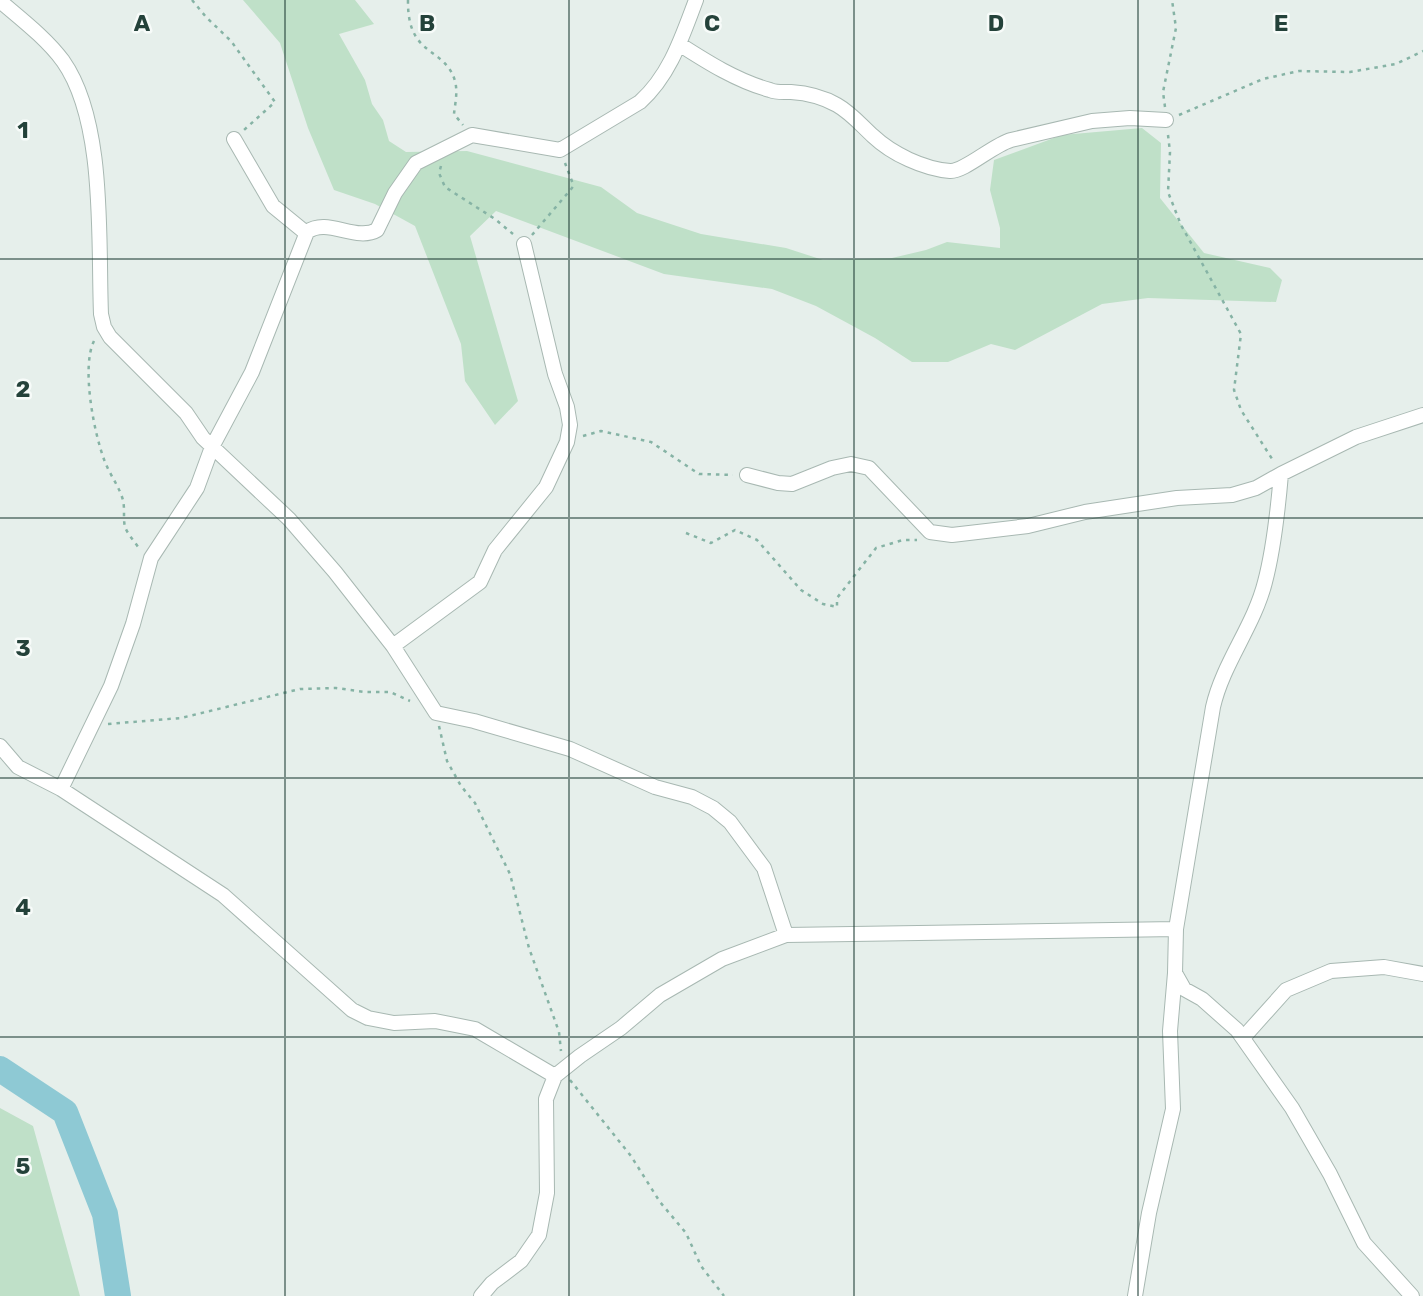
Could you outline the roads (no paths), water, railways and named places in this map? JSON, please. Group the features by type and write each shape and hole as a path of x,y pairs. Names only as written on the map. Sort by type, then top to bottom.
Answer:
{"street":[{"path":"61,789 111,686 151,558 197,488 212,447 252,372 306,233 317,227 366,234 377,230 395,193 412,167 422,159 472,135 560,150 640,102 656,85 679,44 696,0"},
{"path":"0,1 43,39 63,61 86,115 96,192 101,314 110,337 186,414 212,447 289,519 335,572 393,646 436,713 474,721 570,749 654,787 692,797 713,808 730,822 764,868 786,935"},
{"path":"679,44 706,61 768,90 809,94 836,104 860,122 886,148 926,166 948,171 955,172 963,168 999,144 1092,121 1130,118 1166,120"},
{"path":"234,139 273,206 306,233"},
{"path":"393,646 470,591 485,576 495,550 546,487 558,465 568,437 570,425 567,407 555,374 524,244"},
{"path":"747,475 778,484 792,484 832,468 851,464 869,468 930,532 976,534 1028,526 1086,512 1177,498 1232,495 1256,488 1356,437 1421,418"},
{"path":"1135,1296 1149,1213 1173,1109 1170,1031 1176,929 1218,684 1247,628 1265,583 1281,474"},
{"path":"0,746 18,767 61,789 223,895 352,1010 368,1018 394,1023 435,1021 475,1029 559,1074"},
{"path":"481,1296 492,1283 522,1261 539,1235 547,1193 546,1100 559,1074 660,995 722,959 786,935 1176,929"},
{"path":"1243,1038 1286,990 1331,971 1384,967 1423,974"},
{"path":"1175,973 1184,989 1202,999 1243,1038 1292,1108 1330,1174 1364,1243 1412,1296"}],"waterway":[{"path":"0,1069 65,1112 105,1214 118,1296"}]}
